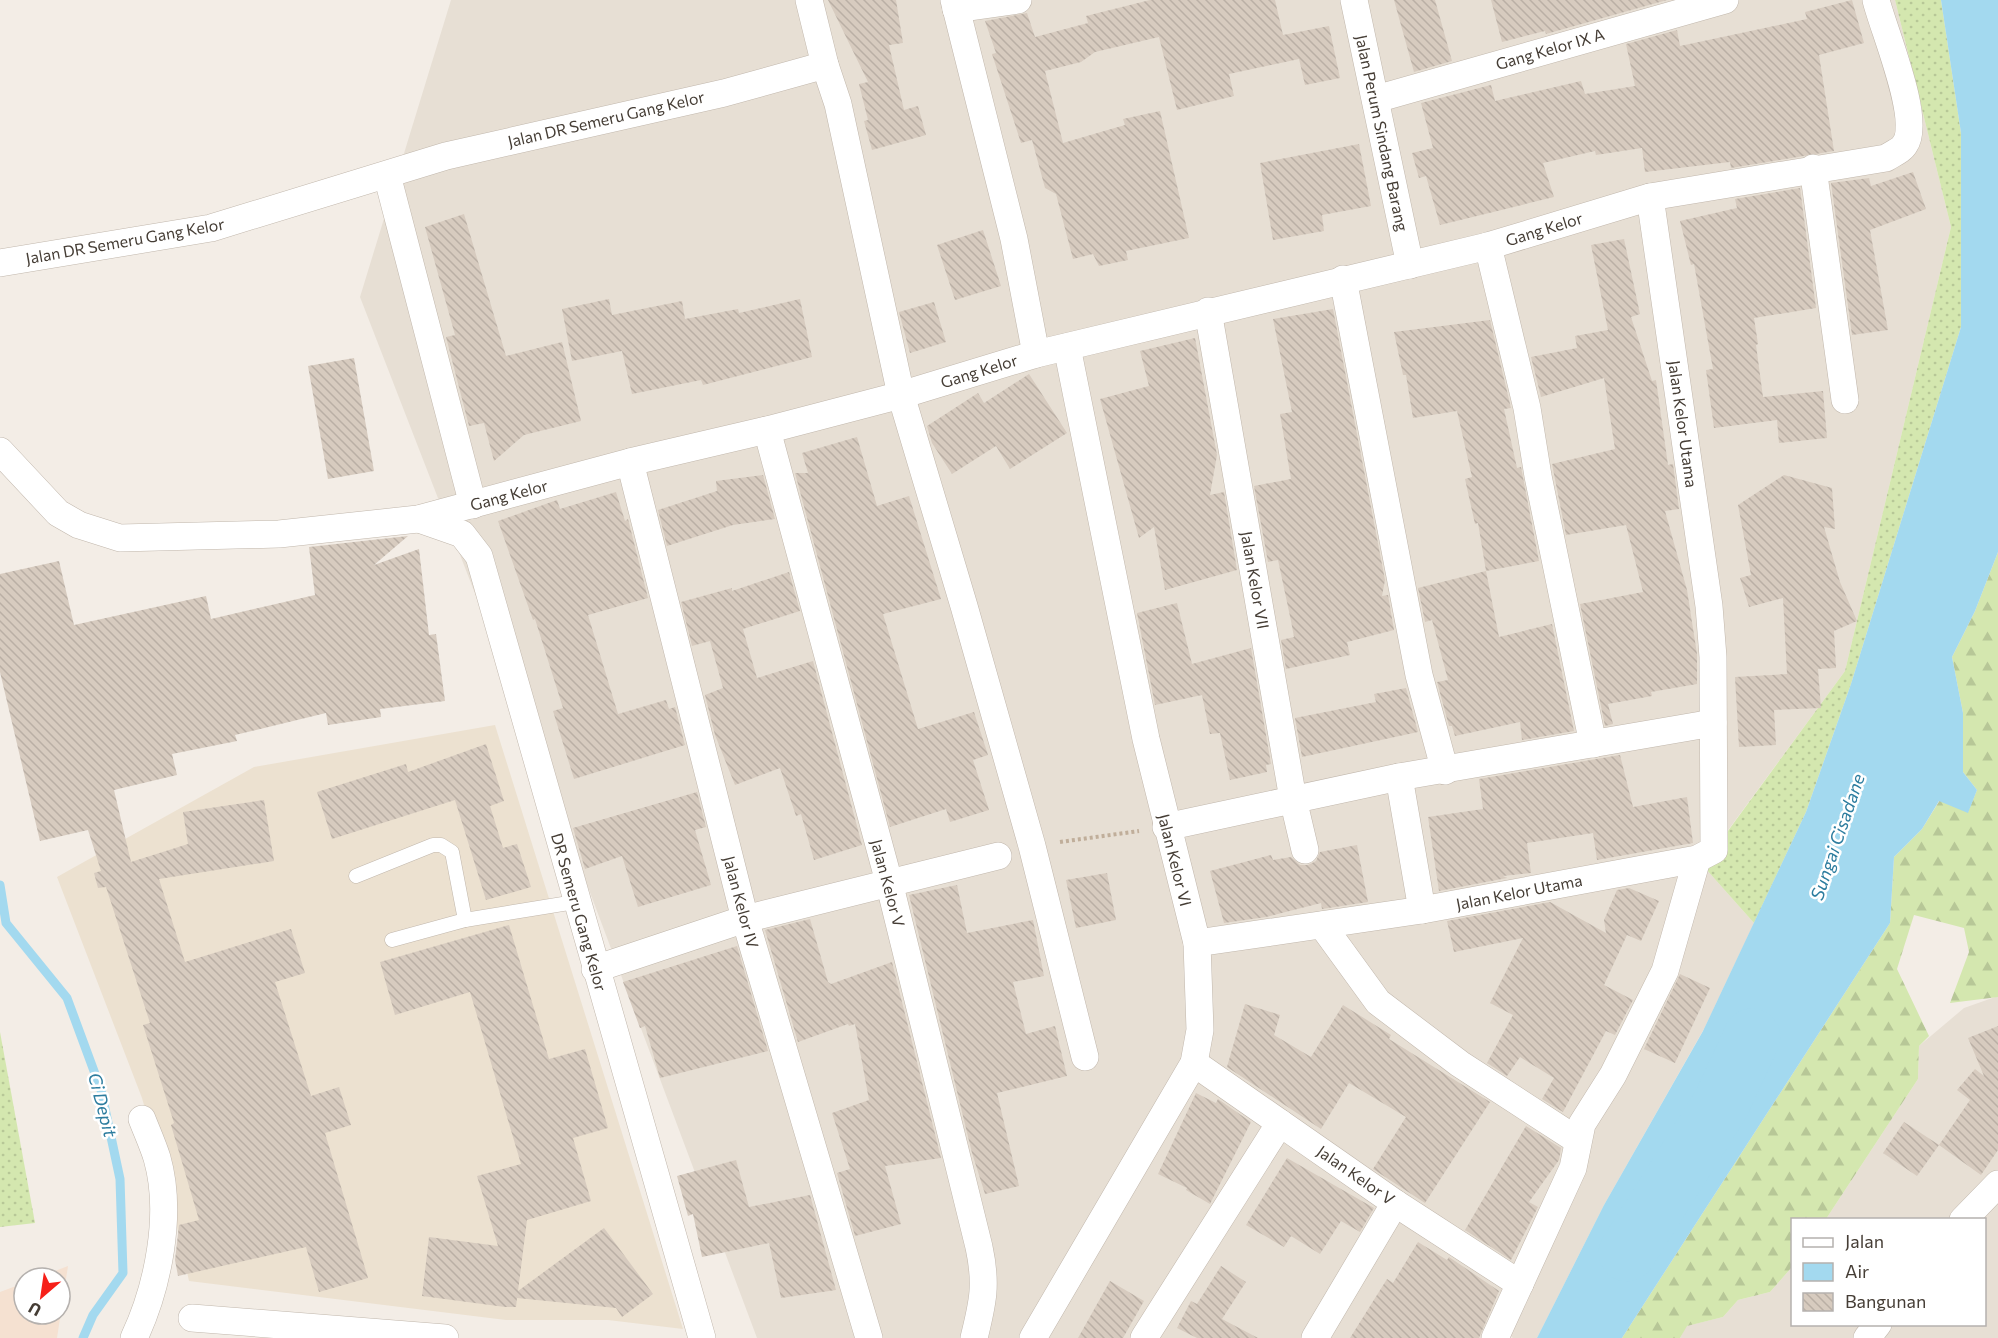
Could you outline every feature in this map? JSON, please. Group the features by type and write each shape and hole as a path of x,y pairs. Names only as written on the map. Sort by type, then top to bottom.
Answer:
{"street":[{"path":"809,0 825,65 838,104 901,395 1032,846 1085,1058"},
{"name":"Gang Kelor","path":"1018,0 955,4 1014,239 1036,354"},
{"name":"Jalan Perum Sindang Barang","path":"1354,0 1410,265"},
{"name":"Gang Kelor IX A","path":"1376,99 1725,0"},
{"name":"Gang Kelor","path":"0,451 58,513 79,525 120,538 279,534 418,519 630,462 767,430 901,395 1036,354 1208,311 1488,246 1650,197 1814,168 1886,158 1905,144 1909,129 1906,97 1876,0"},
{"name":"Jalan DR Semeru Gang Kelor","path":"0,263 211,228 446,156 724,93 825,65"},
{"path":"1814,168 1845,400"},
{"path":"387,175 473,505"},
{"name":"Jalan Kelor Utama","path":"1197,943 1422,910 1697,859 1714,850 1713,657 1709,606 1650,197"},
{"path":"1488,246 1527,408 1538,476 1593,744"},
{"path":"1343,279 1419,675 1445,771"},
{"name":"Jalan Kelor VII","path":"1208,311 1293,799 1305,849"},
{"name":"Jalan Kelor VI","path":"1033,1338 1194,1063 1200,1030 1197,943 1166,827 1099,516 1067,347"},
{"name":"Jalan Kelor V","path":"767,430 889,882 985,1274 984,1297 974,1338"},
{"name":"Jalan Kelor IV","path":"630,462 745,919 869,1338"},
{"name":"DR Semeru Gang Kelor","path":"418,519 462,534 479,556 575,902 702,1338"},
{"path":"1166,827 1400,777 1713,723"},
{"path":"1400,777 1422,910"},
{"path":"595,969 745,919 998,856"},
{"path":"1502,1335 1520,1284 1572,1168 1582,1125 1613,1075 1665,970 1697,859"},
{"path":"1322,925 1378,1002 1460,1064 1578,1140"},
{"name":"Jalan Kelor V","path":"1194,1063 1395,1203 1520,1284"},
{"path":"134,1338 157,1271 162,1230 157,1160 142,1119"},
{"path":"1144,1338 1280,1123"},
{"path":"1965,1218 1998,1184"},
{"path":"1315,1338 1395,1203"},
{"path":"192,1318 445,1338"},
{"path":"1867,1338 1876,1326"}],"lane":[{"path":"356,876 433,844 441,845 452,852 465,920"},
{"path":"393,940 465,920 575,902"}],"path":[{"path":"1032,846 1166,827"}],"shaded area":[{"path":"451,0 1895,0 1951,227 1845,671 1712,852 1697,859 1754,923 1705,1027 1604,1205 1537,1338 1513,1338 1500,1328 1494,1338 757,1338 564,823 360,297"},
{"path":"495,725 683,1329 608,1320 506,1320 189,1281 171,1200 142,1098 57,877 254,767"},
{"path":"1998,996 1998,1338 1680,1338 1686,1326 1723,1317 1738,1300 1770,1292 1791,1268 1791,1326 1986,1326 1986,1218 1827,1218 1918,1079 1919,1046 1964,1008"},
{"path":"12,1288 12,1326 59,1326 57,1338 0,1338 0,1292"}],"green space":[{"path":"1895,0 1941,0 1961,133 1961,327 1851,684 1806,812 1754,923 1697,859 1714,850 1845,671 1951,227"},
{"path":"1998,552 1998,997 1950,1003 1969,952 1964,928 1914,915 1897,969 1929,1036 1919,1046 1918,1079 1827,1218 1791,1218 1791,1268 1770,1292 1738,1300 1723,1317 1687,1326 1680,1338 1622,1338 1890,923 1894,857 1922,829 1940,800 1968,812 1977,790 1963,772 1963,713 1952,657 1975,611"},
{"path":"0,1032 35,1223 0,1227"}],"water":[{"path":"1941,0 1998,0 1998,552 1975,611 1952,657 1963,713 1963,772 1977,790 1968,813 1939,801 1922,829 1894,857 1890,923 1622,1338 1537,1338 1604,1205 1703,1031 1806,812 1851,684 1961,327 1961,133"}],"building":[{"path":"828,0 896,0 903,43 889,45 904,110 918,106 926,135 872,150 864,121 868,120 859,84 868,82"},
{"path":"1150,0 1275,0 1283,35 1329,26 1340,78 1305,85 1299,59 1229,74 1234,96 1177,110 1159,37 1095,52 1081,62 1045,71 1063,143 1125,125 1123,119 1160,111 1189,238 1126,251 1128,260 1099,266 1093,254 1073,259 1056,194 1045,188 1032,140 1021,143 992,54 996,53 985,21 1027,13 1035,37 1088,23 1086,16"},
{"path":"1394,0 1435,0 1452,61 1414,72"},
{"path":"1491,0 1667,0 1546,34 1545,31 1502,42"},
{"path":"1852,0 1864,43 1819,55 1834,151 1731,168 1730,162 1645,172 1642,148 1596,155 1595,151 1543,163 1554,197 1440,225 1426,176 1419,178 1412,153 1433,148 1421,103 1491,85 1495,101 1581,81 1585,94 1635,86 1626,44 1677,30 1680,46 1807,19 1805,12"},
{"path":"1359,144 1371,206 1322,215 1324,231 1273,240 1260,163"},
{"path":"1913,172 1926,209 1870,230 1888,330 1852,335 1831,183 1869,178 1871,186"},
{"path":"1800,188 1816,308 1754,318 1758,344 1756,345 1763,397 1823,391 1827,438 1779,443 1777,420 1714,428 1706,370 1713,369 1694,264 1691,265 1680,221 1737,208 1735,199"},
{"path":"464,214 506,356 562,342 581,421 524,435 494,461 484,423 469,426 446,337 455,335 425,227"},
{"path":"983,230 1001,286 955,300 937,245"},
{"path":"1624,239 1640,314 1631,317 1652,381 1656,380 1668,465 1673,464 1679,509 1665,511 1687,590 1697,654 1697,684 1651,692 1652,696 1608,704 1613,724 1605,726 1580,604 1643,592 1626,525 1566,535 1552,464 1615,449 1604,378 1541,397 1531,357 1577,348 1575,336 1608,330 1591,245"},
{"path":"609,299 612,315 682,301 685,319 738,309 739,313 800,299 812,357 703,385 701,380 632,394 622,351 572,361 562,309"},
{"path":"934,302 946,342 910,353 899,312"},
{"path":"1333,309 1385,580 1382,596 1388,595 1394,630 1347,642 1350,655 1286,669 1281,640 1294,637 1278,560 1268,562 1254,486 1291,479 1280,414 1292,412 1273,319"},
{"path":"1490,320 1511,408 1504,409 1517,468 1521,467 1539,561 1486,571 1478,523 1475,524 1465,479 1472,477 1457,411 1413,418 1406,375 1403,375 1394,332"},
{"path":"1195,338 1217,455 1210,495 1224,492 1237,570 1165,590 1154,527 1139,538 1100,399 1149,386 1140,351"},
{"path":"354,358 374,471 328,479 308,366"},
{"path":"1029,374 1067,433 1010,469 996,446 952,474 932,443 927,426 978,393 984,403"},
{"path":"857,437 877,506 909,496 941,599 883,614 918,729 974,712 988,755 973,760 989,810 950,822 946,809 890,827 795,473 808,473 802,453"},
{"path":"763,475 775,519 733,525 667,546 658,510 717,491 716,481"},
{"path":"1784,475 1832,488 1835,529 1824,527 1840,582 1857,621 1834,631 1836,668 1818,669 1821,708 1774,710 1776,745 1739,747 1735,677 1787,674 1783,598 1749,607 1740,578 1751,575 1738,505"},
{"path":"616,492 625,521 628,519 648,598 588,615 618,714 666,700 669,709 675,707 685,745 574,779 553,711 563,708 535,619 533,620 498,521 557,500 560,509"},
{"path":"408,536 374,565 419,549 429,635 436,634 445,701 380,709 381,717 328,725 326,713 235,735 237,741 172,754 177,775 114,790 131,862 188,844 183,812 264,800 274,861 159,879 185,962 291,929 305,973 275,982 311,1096 339,1087 351,1125 325,1133 368,1278 319,1292 306,1247 178,1276 175,1260 179,1225 199,1220 171,1125 174,1123 143,1025 150,1023 106,887 98,888 94,873 101,871 88,830 40,841 0,672 0,574 59,561 74,625 206,596 211,619 315,595 309,547"},
{"path":"1486,571 1499,637 1552,624 1574,731 1522,740 1520,722 1455,736 1452,726 1449,726 1437,682 1448,680 1432,620 1425,622 1418,588"},
{"path":"789,572 800,611 743,629 757,678 813,661 862,845 814,860 801,814 796,816 780,768 735,785 715,735 705,695 723,688 710,641 692,646 681,602 732,588 732,591"},
{"path":"1177,603 1192,664 1251,648 1271,764 1266,765 1267,772 1230,780 1220,733 1210,734 1202,695 1155,705 1137,613"},
{"path":"1406,688 1418,732 1302,757 1295,718 1376,702 1374,694"},
{"path":"486,744 504,801 490,806 503,848 517,844 531,887 486,900 455,800 332,839 317,792 406,764 408,772"},
{"path":"1620,755 1633,807 1687,797 1693,843 1597,860 1593,833 1527,843 1531,873 1503,876 1507,878 1439,891 1428,817 1483,809 1479,779"},
{"path":"697,792 706,827 695,830 711,885 638,907 622,856 585,869 573,828"},
{"path":"1357,845 1368,902 1322,909 1321,903 1266,917 1224,923 1210,871 1271,855 1273,860 1291,857 1300,865 1308,865 1316,861 1320,852"},
{"path":"1107,873 1116,920 1076,928 1066,880"},
{"path":"957,885 967,933 1033,920 1044,976 1013,982 1026,1034 1055,1026 1067,1076 997,1093 1019,1186 985,1194 972,1153 909,895"},
{"path":"1629,888 1659,901 1641,941 1627,935 1604,985 1633,1000 1615,1035 1606,1031 1563,1112 1542,1099 1554,1078 1520,1057 1507,1076 1487,1063 1513,1015 1490,1003 1523,938 1454,952 1447,921 1550,902 1606,933 1604,920 1617,890"},
{"path":"810,919 828,982 831,984 892,962 941,1158 885,1166 901,1224 855,1236 837,1173 850,1169 832,1113 869,1100 855,1024 849,1026 848,1024 798,1042 765,930"},
{"path":"509,925 549,1059 585,1049 608,1128 573,1138 591,1201 527,1220 518,1291 604,1228 653,1294 622,1317 616,1308 517,1298 516,1307 505,1307 422,1296 429,1237 498,1246 477,1176 521,1164 470,992 395,1015 380,962"},
{"path":"737,946 768,1051 660,1078 645,1026 640,1028 623,982"},
{"path":"1680,974 1710,988 1675,1063 1644,1049"},
{"path":"1245,1004 1280,1015 1274,1035 1311,1057 1343,1005 1391,1035 1389,1039 1490,1102 1425,1203 1373,1169 1406,1117 1349,1083 1321,1129 1227,1067"},
{"path":"1998,1026 1998,1150 1981,1175 1939,1145 1970,1100 1957,1090 1975,1069 1984,1076 1968,1038"},
{"path":"1196,1093 1216,1103 1218,1099 1251,1122 1210,1204 1186,1190 1187,1188 1158,1174"},
{"path":"1904,1122 1939,1145 1917,1176 1883,1153"},
{"path":"1526,1126 1561,1148 1559,1160 1529,1202 1538,1207 1511,1260 1465,1230"},
{"path":"1287,1158 1374,1208 1360,1232 1341,1221 1320,1254 1291,1236 1284,1247 1246,1225"},
{"path":"736,1160 749,1207 810,1195 836,1290 781,1298 769,1243 702,1257 693,1214 688,1216 677,1176"},
{"path":"1418,1242 1447,1260 1449,1257 1499,1291 1479,1338 1350,1338 1387,1279 1393,1283"},
{"path":"1221,1266 1246,1282 1222,1319 1258,1338 1197,1338 1177,1328 1191,1301 1197,1304"},
{"path":"1110,1281 1144,1301 1123,1338 1078,1338"}],"waterway":[{"name":"Ci Depit","path":"0,885 6,923 67,998 101,1090 120,1179 123,1273 93,1315 83,1338"},
{"name":"Sungai Cisadane","path":"1627,1253 1721,1104 1752,1037"}]}
